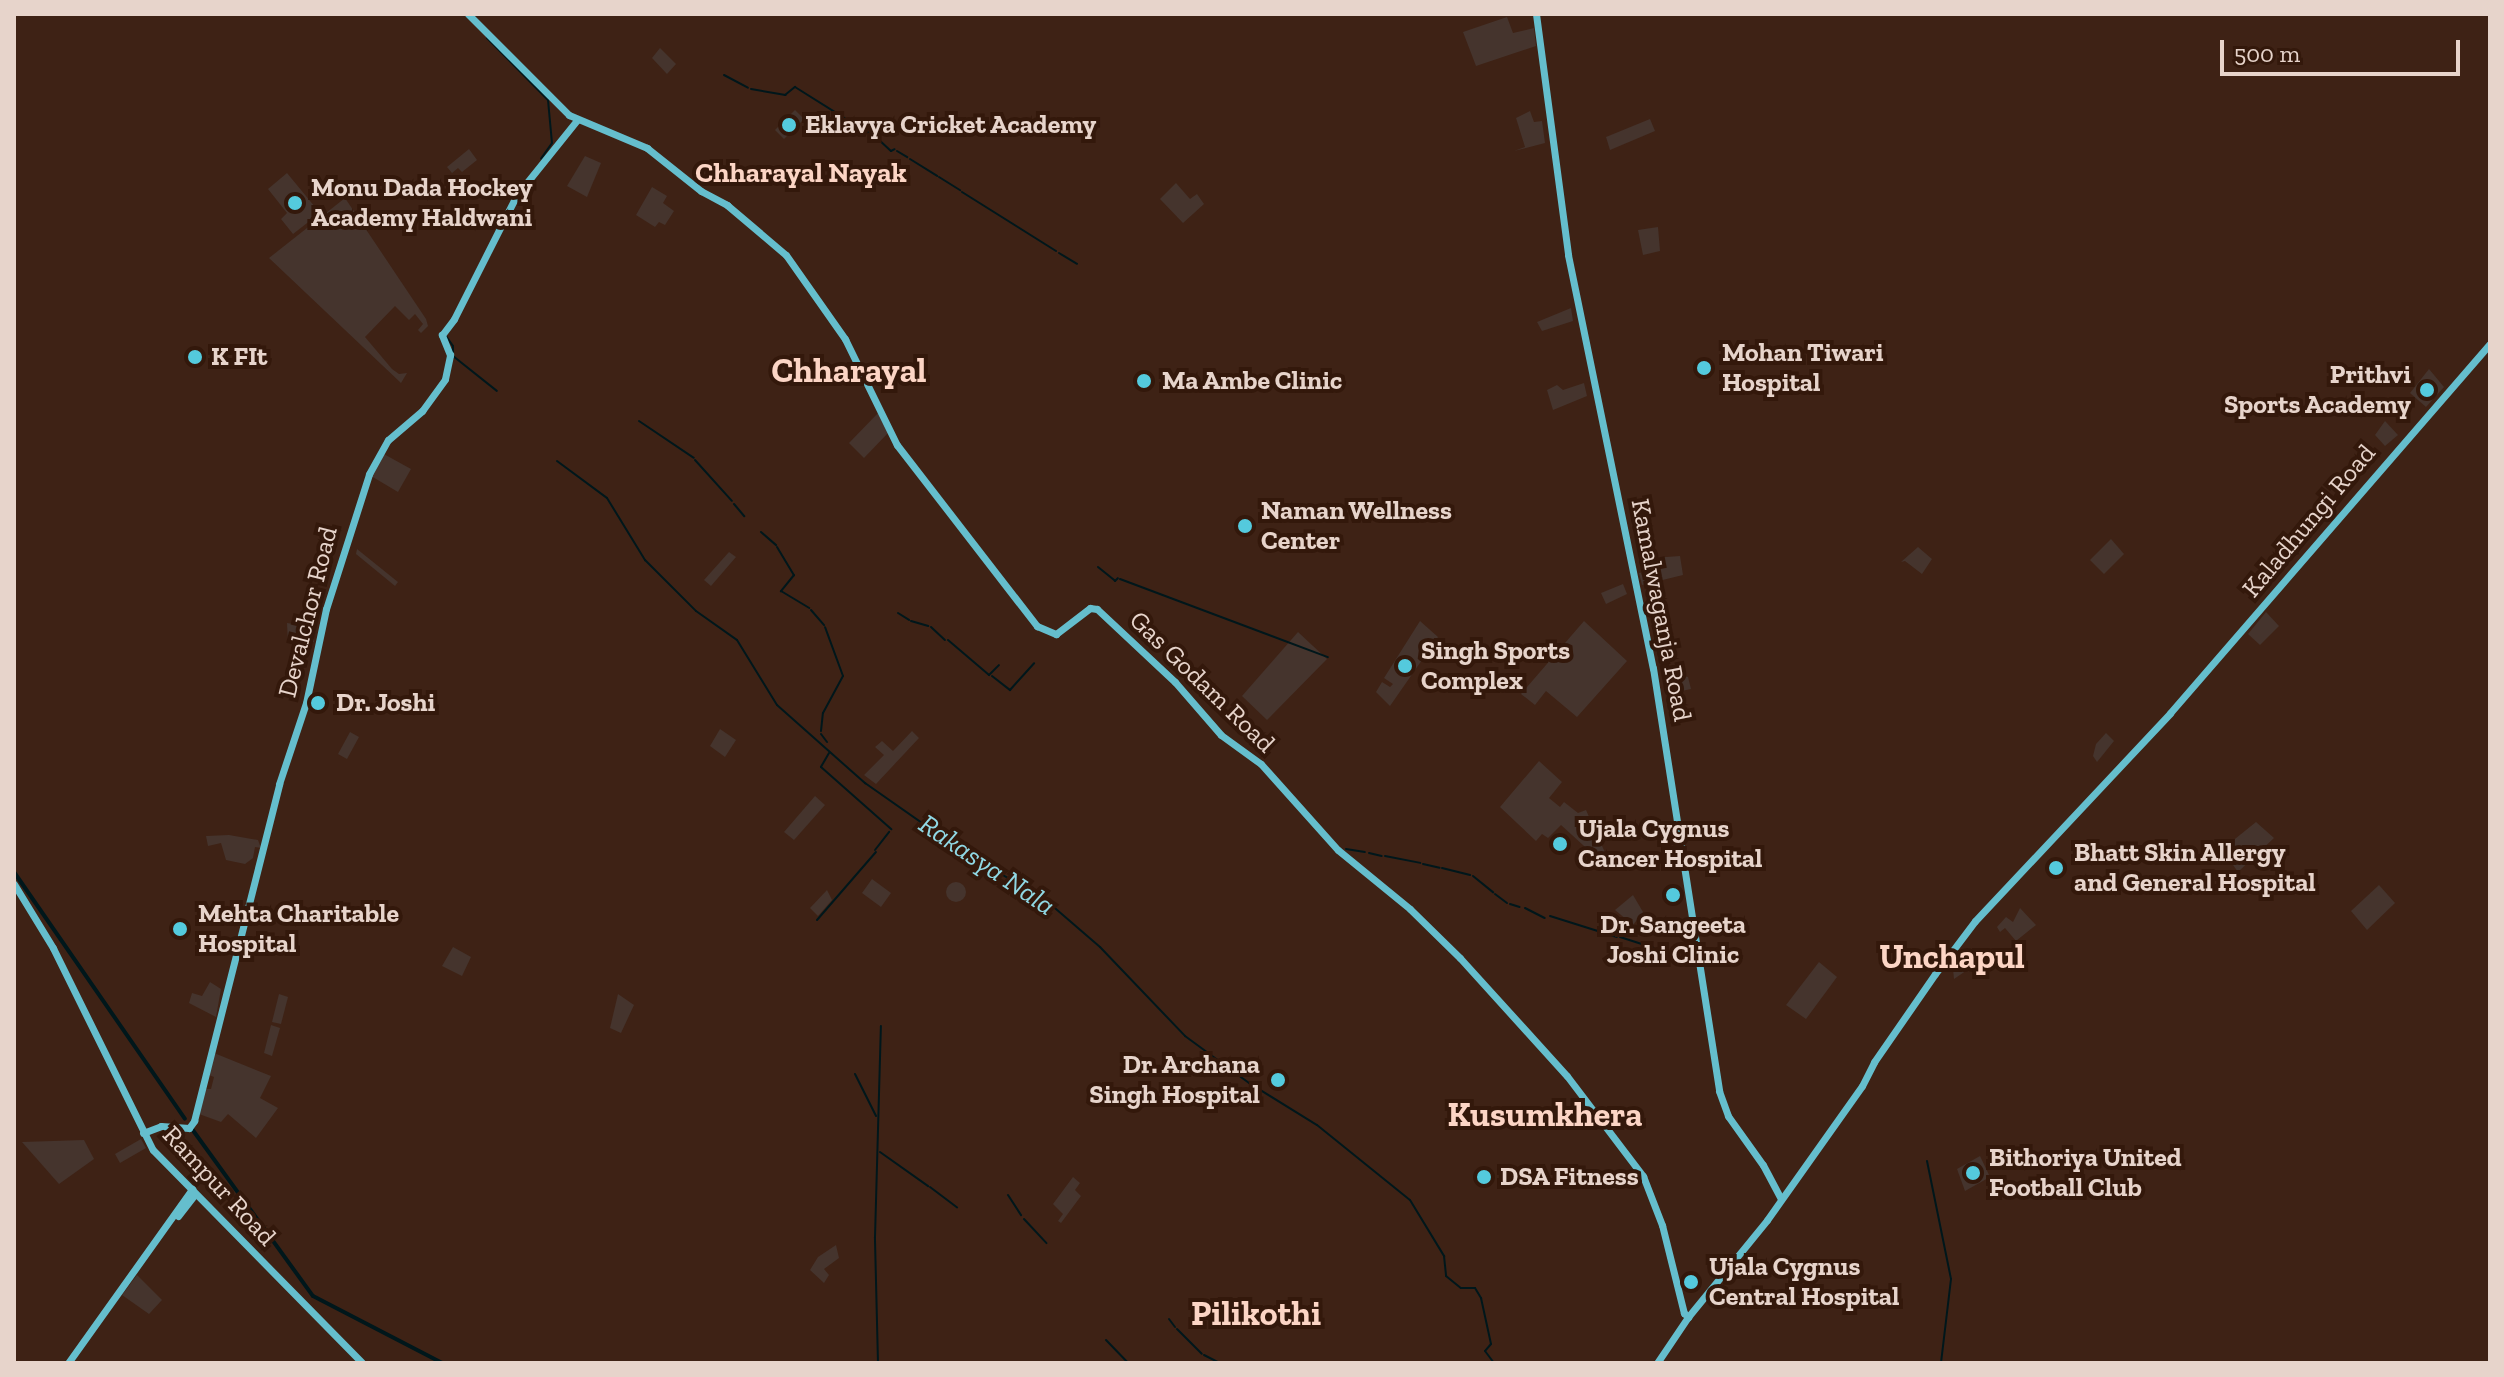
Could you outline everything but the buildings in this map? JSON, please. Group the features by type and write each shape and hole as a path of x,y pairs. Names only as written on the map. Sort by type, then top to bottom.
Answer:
{"main road":[{"name":"Gas Godam Road","path":"468,14 577,120 647,148 701,191 737,213 792,261 845,339 897,445 1034,624 1046,633 1056,634 1090,608 1097,609 1175,682 1221,735 1261,764 1338,850 1410,909 1467,965 1567,1076 1643,1176 1657,1209 1687,1316"},
{"name":"Kamalwaganja Road","path":"1536,14 1568,255 1653,668 1719,1091 1728,1116 1763,1165 1780,1198"},
{"name":"Devalchor Road","path":"145,1132 161,1126 189,1128 194,1121 279,784 306,703 323,620 369,474 391,435 422,411 445,379 449,350 442,335 516,196 577,120"},
{"name":"Kaladhungi Road","path":"1654,1363 1780,1198 1974,925 2121,768 2490,344"},
{"name":"Rampur Road","path":"14,882 64,961 145,1132 163,1160 362,1363"},
{"path":"70,1363 193,1192"}],"shaded area":[{"path":"1507,17 1513,33 1534,28 1536,46 1476,66 1463,32"},
{"path":"660,48 676,64 667,74 652,58"},
{"name":"Eklavya Cricket Academy","path":"795,110 804,119 784,139 775,130"},
{"path":"1530,111 1534,122 1542,121 1545,143 1514,151 1525,147 1516,118"},
{"path":"1650,119 1655,131 1610,150 1606,137"},
{"path":"469,149 477,160 462,172 458,168 452,173 447,167"},
{"path":"585,156 601,163 587,197 567,186"},
{"name":"Monu Dada Hockey Academy Haldwani","path":"287,173 320,213 293,234 281,219 287,213 268,189"},
{"path":"1176,183 1190,199 1197,194 1204,204 1183,223 1160,199"},
{"path":"652,187 667,196 663,203 674,211 665,225 659,222 655,227 636,215"},
{"path":"345,198 426,319 428,326 421,333 418,330 423,324 415,314 409,320 395,306 365,337 392,369 399,374 407,373 401,383 269,258"},
{"path":"1658,227 1660,251 1643,255 1638,230"},
{"path":"1571,308 1573,321 1542,331 1537,322"},
{"name":"Prithvi Sports Academy","path":"2429,369 2444,387 2426,407 2410,393"},
{"path":"1584,383 1587,396 1553,410 1547,390 1557,385 1563,390"},
{"path":"879,412 888,433 864,458 849,443"},
{"path":"2385,421 2398,435 2385,446 2375,435"},
{"path":"382,453 411,469 398,492 371,476"},
{"path":"2111,539 2124,554 2104,574 2090,560"},
{"path":"1918,547 1932,559 1922,574 1905,561 1901,562"},
{"path":"357,549 398,582 395,586 356,554"},
{"path":"729,552 736,557 711,586 704,580"},
{"path":"1680,556 1683,575 1642,585 1639,573 1655,570 1653,558"},
{"path":"1623,584 1627,594 1606,604 1601,593"},
{"path":"2266,612 2279,626 2260,645 2248,634"},
{"name":"Singh Sports Complex","path":"1420,621 1438,637 1390,706 1376,692 1382,682 1390,687 1393,684 1384,678"},
{"path":"1584,621 1627,661 1577,717 1546,691 1535,705 1521,694"},
{"path":"287,623 314,627 314,642 288,643"},
{"path":"1298,632 1327,659 1267,720 1242,696"},
{"path":"1667,677 1688,677 1691,689 1668,694"},
{"path":"720,729 736,740 725,757 710,746"},
{"path":"912,731 919,738 876,784 864,775 884,755 875,747 882,741 893,751"},
{"path":"350,732 359,737 347,759 338,754"},
{"path":"2106,733 2114,741 2097,762 2093,756 2096,744"},
{"path":"1539,761 1562,782 1549,798 1560,807 1564,802 1578,813 1586,810 1607,857 1595,856 1561,825 1548,838 1542,834 1536,841 1500,807"},
{"path":"815,796 825,805 794,840 784,832"},
{"path":"2256,822 2274,838 2238,872 2226,855 2229,852 2225,847"},
{"path":"229,835 258,840 261,848 255,847 253,858 245,864 226,860 221,843 208,846 206,836"},
{"path":"872,879 891,893 881,907 862,893"},
{"path":"956,882 963,885 966,892 963,899 956,902 949,899 946,892 949,885"},
{"path":"2379,885 2395,903 2367,930 2351,911"},
{"path":"827,890 832,900 818,916 810,908"},
{"path":"1633,895 1643,912 1633,925 1615,910"},
{"path":"2020,908 2036,925 2016,941 2005,928 2000,932 1997,927 2006,917 2013,922"},
{"path":"453,947 471,957 462,976 442,966"},
{"path":"1974,948 1982,960 1954,979 1953,969 1958,960"},
{"path":"1819,962 1837,977 1806,1019 1786,1005"},
{"path":"210,982 221,989 216,1017 189,1003 192,993 202,996"},
{"path":"279,994 288,997 281,1024 272,1022"},
{"path":"618,994 634,1005 621,1033 610,1028"},
{"path":"271,1025 280,1028 272,1056 264,1053"},
{"path":"214,1053 271,1076 260,1098 278,1108 256,1138 228,1114 221,1122 199,1114 205,1089 211,1089 214,1077 209,1075"},
{"path":"141,1139 146,1148 120,1163 115,1154"},
{"path":"84,1140 94,1159 59,1184 22,1142"},
{"name":"Bithoriya United Football Club","path":"1980,1156 1990,1177 1965,1191 1957,1169"},
{"path":"1073,1177 1080,1183 1075,1190 1081,1196 1061,1223 1058,1221 1063,1214 1053,1204"},
{"path":"836,1245 839,1258 824,1269 829,1275 824,1283 810,1270 818,1257"},
{"path":"137,1275 162,1300 149,1314 122,1295"}],"waterway":[{"name":"Rakasya Nala","path":"487,38 548,100 552,143 541,159"},
{"path":"724,75 748,88"},
{"path":"751,89 785,95 795,87 846,119"},
{"path":"848,120 858,126"},
{"path":"861,127 874,137"},
{"path":"877,138 891,151 895,149"},
{"path":"897,151 907,157"},
{"path":"910,159 937,176"},
{"path":"939,177 960,190"},
{"path":"962,192 1056,251"},
{"path":"1059,253 1077,264"},
{"name":"Rakasya Nala","path":"446,336 453,346 453,356 497,391"},
{"path":"639,421 694,458"},
{"path":"695,460 732,501"},
{"name":"Rakasya Nala","path":"557,461 607,498 645,560 696,611 737,640 777,705 865,783 958,848 1049,903 1100,947 1185,1036 1249,1083 1317,1125 1410,1200 1444,1256 1446,1276 1461,1288 1475,1288 1481,1298 1491,1344 1485,1351 1494,1363"},
{"path":"734,504 744,516"},
{"path":"761,532 776,545"},
{"path":"777,547 794,575 781,591 809,608"},
{"path":"1098,567 1115,581 1118,578"},
{"path":"1120,579 1328,657"},
{"path":"811,610 824,625"},
{"path":"898,613 909,620"},
{"path":"911,621 928,626"},
{"path":"821,731 823,713 843,676 825,627"},
{"path":"931,627 945,640"},
{"path":"948,640 989,675 999,665"},
{"path":"992,676 1010,690 1034,663"},
{"path":"821,734 827,742"},
{"path":"829,753 821,767 891,829"},
{"path":"875,850 889,832"},
{"path":"1346,849 1365,852"},
{"path":"817,920 876,852"},
{"path":"1369,853 1382,856"},
{"path":"1385,856 1420,863"},
{"path":"1423,864 1440,868"},
{"path":"1442,868 1470,875"},
{"path":"14,872 185,1119"},
{"path":"1473,876 1493,892"},
{"path":"1495,894 1507,903"},
{"path":"1510,904 1520,907"},
{"path":"1525,908 1545,918"},
{"path":"1550,916 1617,937"},
{"path":"1620,937 1653,948"},
{"path":"878,1363 875,1237 881,1026"},
{"path":"855,1074 876,1116"},
{"path":"192,1129 313,1296 442,1363"},
{"path":"880,1152 928,1186"},
{"path":"1927,1161 1951,1279 1941,1363"},
{"path":"930,1187 957,1207"},
{"path":"1008,1195 1021,1215"},
{"path":"1024,1219 1046,1243"},
{"path":"1169,1319 1175,1327"},
{"path":"1177,1329 1202,1354"},
{"path":"1106,1340 1128,1363"},
{"path":"1204,1355 1220,1363"}],"place":[{"name":"Eklavya Cricket Academy","path":"789,125"},
{"name":"Monu Dada Hockey Academy Haldwani","path":"295,203"},
{"name":"K FIt","path":"195,357"},
{"name":"Mohan Tiwari Hospital","path":"1704,368"},
{"name":"Ma Ambe Clinic","path":"1144,381"},
{"name":"Prithvi Sports Academy","path":"2427,390"},
{"name":"Naman Wellness Center","path":"1245,526"},
{"name":"Singh Sports Complex","path":"1405,666"},
{"name":"Dr. Joshi","path":"318,703"},
{"name":"Ujala Cygnus Cancer Hospital","path":"1560,844"},
{"name":"Bhatt Skin Allergy and General Hospital","path":"2056,868"},
{"name":"Dr. Sangeeta Joshi Clinic","path":"1673,895"},
{"name":"Mehta Charitable Hospital","path":"180,929"},
{"name":"Dr. Archana Singh Hospital","path":"1278,1080"},
{"name":"Bithoriya United Football Club","path":"1973,1173"},
{"name":"DSA Fitness","path":"1484,1177"},
{"name":"Ujala Cygnus Central Hospital","path":"1691,1282"}],"district":[{"name":"Chharayal Nayak","path":"801,173"},
{"name":"Chharayal","path":"849,371"},
{"name":"Unchapul","path":"1952,957"},
{"name":"Kusumkhera","path":"1545,1115"},
{"name":"Pilikothi","path":"1256,1314"}]}
